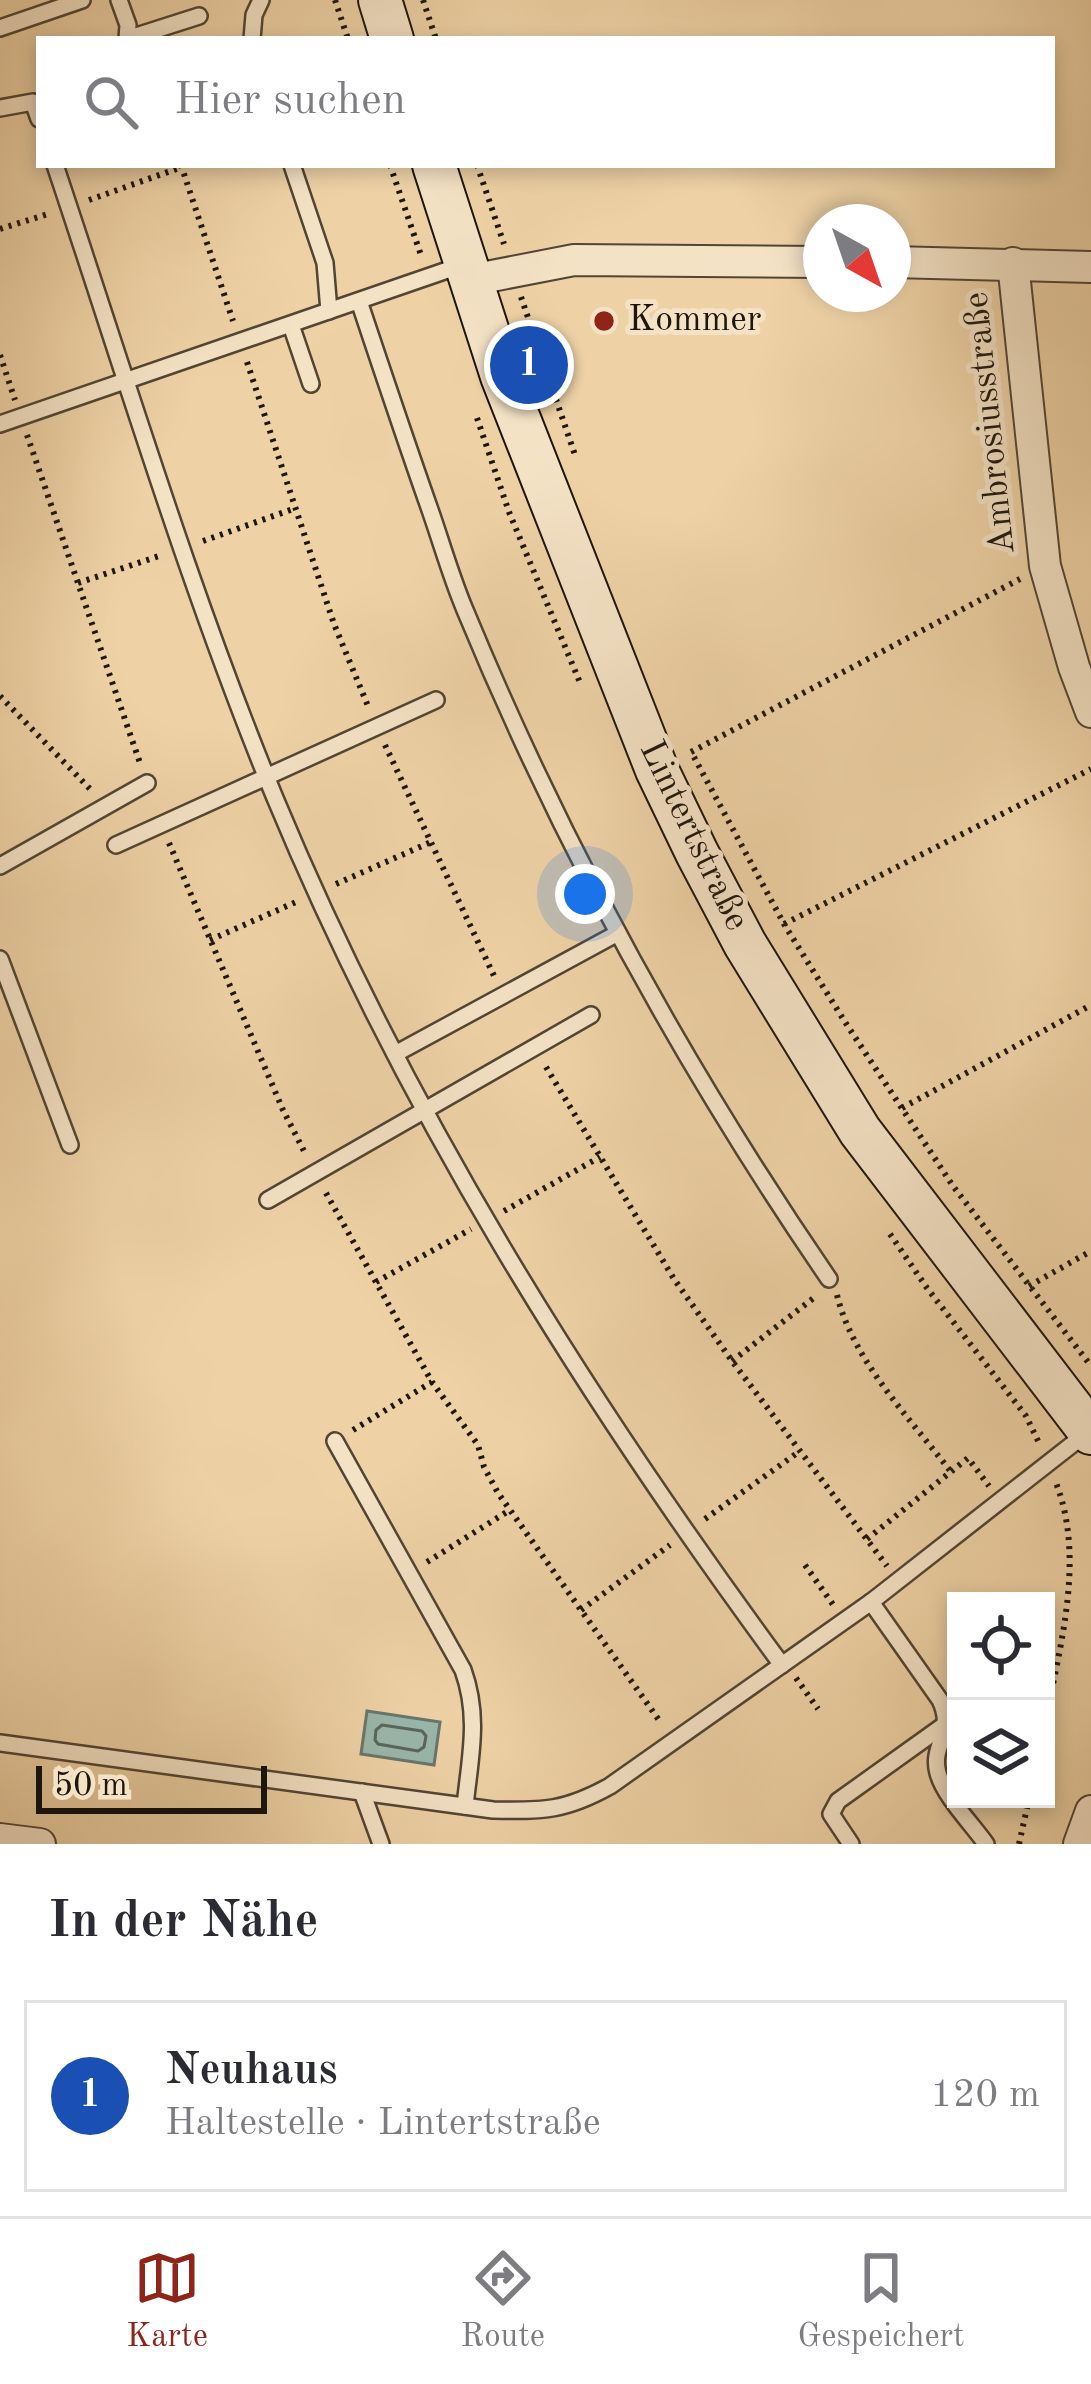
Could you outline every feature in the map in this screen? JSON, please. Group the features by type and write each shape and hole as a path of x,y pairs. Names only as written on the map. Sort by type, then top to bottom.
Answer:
{"main road":[{"path":"380,0 391,36"},
{"name":"Lintertstraße","path":"435,168 502,376 657,770 745,944 860,1131 1090,1432"}],"street":[{"path":"469,272 513,272 574,260 803,262"},
{"path":"911,262 1091,267"},
{"name":"Ambrosiusstraße","path":"1013,263 1045,566 1091,712"},
{"path":"1079,1844 1091,1811"},
{"path":"0,1839 40,1844"}],"lane":[{"path":"0,28 82,0"},
{"path":"119,0 127,36"},
{"path":"252,36 261,0"},
{"path":"136,36 199,16"},
{"path":"0,108 36,101"},
{"path":"56,168 220,661 363,993 425,1112 563,1348 638,1463 783,1664"},
{"path":"293,168 326,263 329,311"},
{"path":"0,424 359,301 469,272"},
{"path":"359,301 463,605 575,852 758,1176 830,1281"},
{"path":"291,325 311,384"},
{"path":"116,845 436,700"},
{"path":"0,866 147,783"},
{"path":"395,1054 618,933"},
{"path":"0,959 70,1144"},
{"path":"268,1200 591,1016"},
{"path":"0,1743 465,1807 560,1809 610,1786 845,1621 1090,1432"},
{"path":"335,1441 463,1670 472,1696 473,1719 465,1807"},
{"path":"871,1602 947,1714"},
{"path":"851,1844 831,1814 838,1801 947,1723"},
{"path":"947,1723 936,1758 947,1790"},
{"path":"362,1792 381,1844"},
{"path":"960,1808 986,1844"}],"path":[{"path":"334,0 347,36"},
{"path":"423,0 435,36"},
{"path":"182,168 334,625 503,995"},
{"path":"478,168 581,471"},
{"path":"0,355 147,783"},
{"path":"1045,566 692,752 784,924 902,1108 953,1186 1091,1366"},
{"path":"0,696 106,806"},
{"path":"784,924 1091,769"},
{"path":"161,824 315,1174 432,1382 478,1445 484,1467 510,1510 674,1741"},
{"path":"902,1108 1091,1005"},
{"path":"534,1048 674,1279 898,1581"},
{"path":"1029,1286 1091,1250"},
{"path":"732,1361 830,1281 850,1336 951,1472"},
{"path":"335,1441 432,1382"},
{"path":"867,1539 968,1458 1001,1502"},
{"path":"409,1574 510,1510"},
{"path":"805,1565 845,1621"},
{"path":"783,1664 818,1709"},
{"path":"1018,1844 1027,1808"}],"water":[{"path":"367,1711 440,1722 434,1765 361,1754"}],"place":[{"name":"Kommer","path":"604,321"},
{"name":"Neuhaus","path":"529,365"}]}
